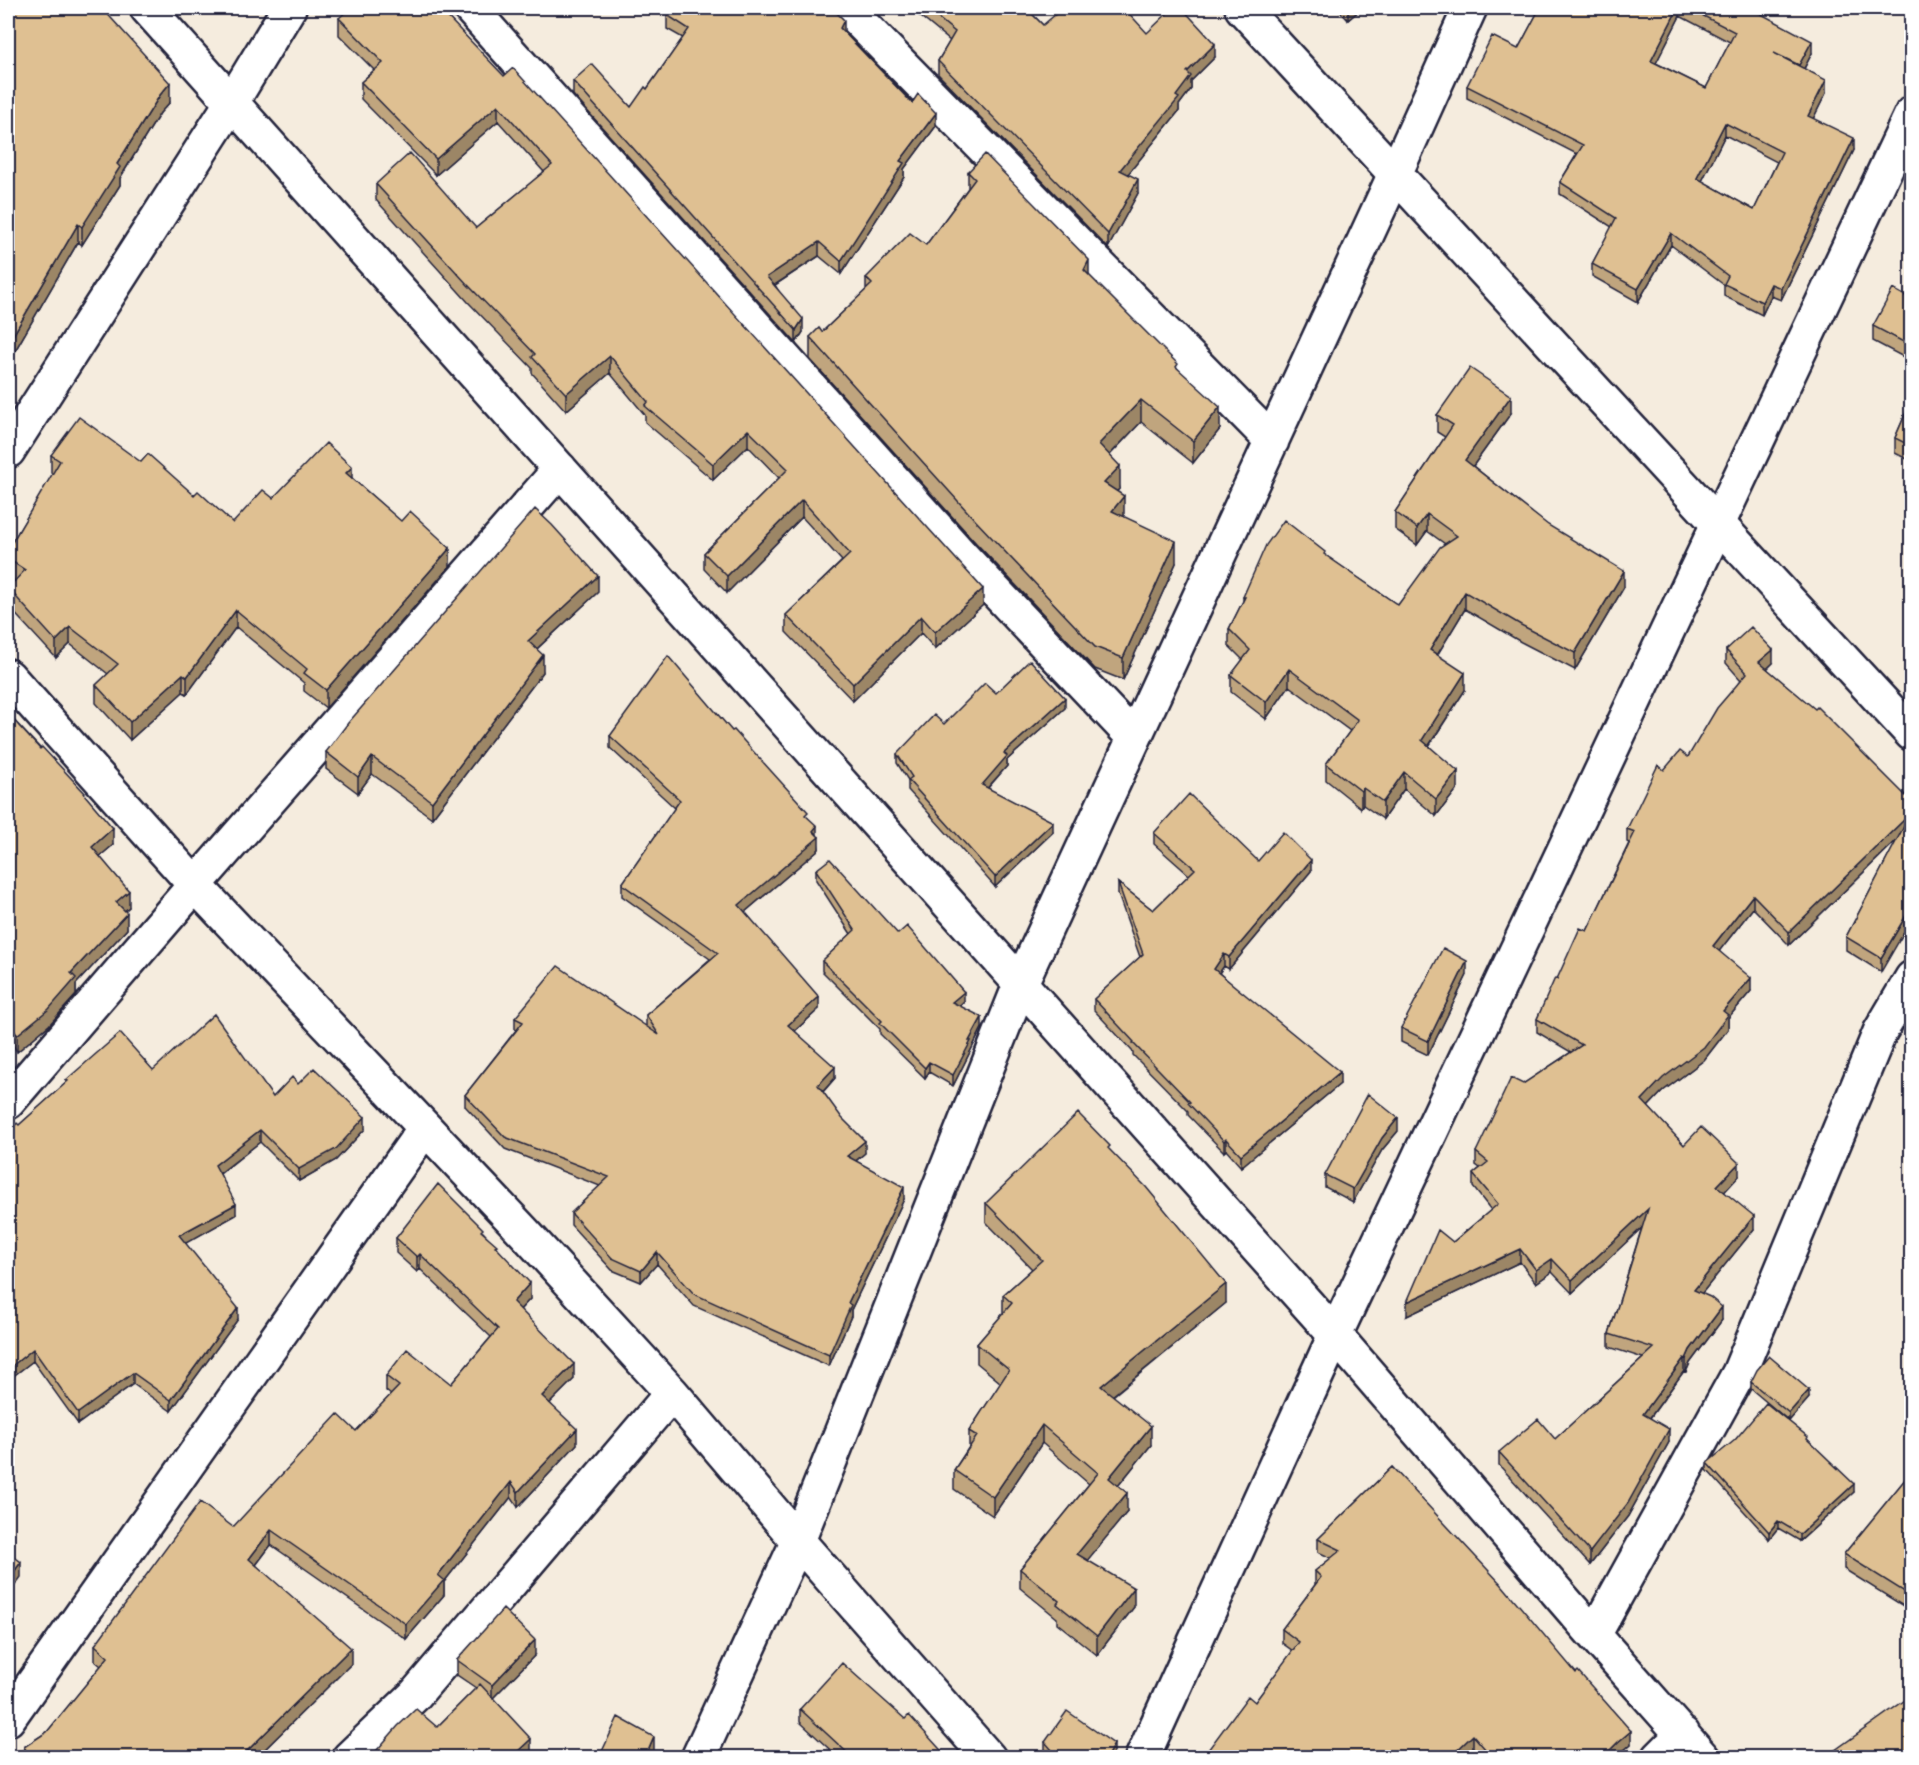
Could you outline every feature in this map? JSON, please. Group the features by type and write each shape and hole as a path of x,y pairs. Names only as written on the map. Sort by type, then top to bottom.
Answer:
{"street":[{"path":"147,8 1335,1335 1693,1746 1659,1758"},
{"path":"8,451 232,102 289,8"},
{"path":"470,8 962,556 1134,738"},
{"path":"846,8 1272,441"},
{"path":"1242,8 1911,734"},
{"path":"698,1758 798,1541 1020,985 1470,8"},
{"path":"1142,1758 1335,1335 1911,112"},
{"path":"8,1102 560,469"},
{"path":"8,676 195,885 672,1393 798,1541 989,1758"},
{"path":"1594,1635 1739,1373 1880,1032 1911,978"},
{"path":"8,1719 425,1128"},
{"path":"349,1758 414,1696 672,1393"}],"building":[{"path":"15,8 102,8 170,83 117,164 120,167 82,227 78,224 8,344 8,14"},
{"path":"350,8 439,8 504,76 513,68 983,589 935,632 921,616 853,684 786,615 850,554 802,500 727,576 704,553 788,469 748,430 713,464 645,406 648,402 610,356 566,394 532,357 535,354 468,285 376,184 410,153 476,228 552,165 498,105 436,159 361,82 383,63 339,18"},
{"path":"671,8 785,8 788,11 791,8 832,8 844,20 840,28 912,103 918,94 936,113 900,161 904,163 841,261 819,242 767,277 803,319 796,330 573,81 592,64 631,107 645,87 647,89 689,29 667,15"},
{"path":"926,8 1026,8 1043,25 1063,8 1124,8 1147,33 1173,8 1182,8 1215,44 1187,72 1191,76 1176,96 1179,98 1120,170 1138,179 1108,234 938,61 955,32"},
{"path":"1540,8 1678,8 1651,61 1706,88 1735,32 1688,8 1750,8 1812,41 1799,65 1774,53 1826,80 1808,116 1854,138 1781,288 1771,284 1762,302 1724,284 1728,276 1671,233 1638,289 1592,264 1616,218 1560,182 1583,145 1467,86 1492,36 1518,49","holes":["1725,123 1782,152 1754,210 1697,178"]},
{"path":"985,154 1089,260 1084,270 1178,364 1176,367 1220,407 1193,441 1141,400 1099,444 1120,466 1104,483 1124,496 1112,511 1176,541 1123,658 1095,647 976,521 810,337 819,328 822,332 872,284 866,278 910,233 926,245 975,179 968,172"},
{"path":"1893,289 1911,299 1911,346 1873,326"},
{"path":"1470,368 1511,396 1465,460 1548,525 1624,571 1575,653 1465,592 1430,650 1465,673 1422,740 1458,771 1436,799 1404,772 1383,802 1363,788 1361,791 1326,764 1358,720 1289,669 1266,702 1231,675 1250,650 1229,629 1266,545 1284,520 1325,552 1324,554 1398,605 1440,547 1457,536 1427,514 1417,528 1395,512 1453,425 1437,415"},
{"path":"1911,401 1911,446 1895,438"},
{"path":"79,417 141,462 148,454 194,495 198,491 233,523 263,490 273,498 326,443 352,467 346,473 401,521 410,511 450,548 326,690 304,673 307,669 236,610 187,677 183,674 130,722 96,685 118,664 70,627 56,641 8,588 25,570 8,559 8,549 60,461 51,455"},
{"path":"535,509 598,576 528,641 543,655 432,802 372,757 358,777 326,752 348,723"},
{"path":"1751,627 1773,650 1759,662 1815,709 1817,707 1911,801 1911,813 1789,932 1753,895 1713,946 1751,978 1723,1011 1728,1015 1704,1047 1663,1078 1642,1100 1684,1145 1701,1127 1739,1163 1717,1186 1754,1216 1694,1290 1710,1297 1722,1307 1690,1350 1686,1359 1684,1358 1643,1414 1669,1429 1628,1503 1590,1552 1499,1452 1538,1419 1555,1439 1654,1348 1609,1334 1648,1209 1572,1280 1552,1259 1536,1270 1520,1249 1407,1302 1438,1230 1453,1242 1498,1204 1473,1174 1488,1162 1476,1152 1511,1078 1523,1084 1582,1045 1537,1019 1580,928 1587,931 1635,832 1627,829 1658,765 1664,770 1680,751 1688,757 1717,708 1747,673 1726,650"},
{"path":"668,656 732,731 734,730 808,812 805,815 817,826 813,831 819,837 739,905 819,997 788,1025 835,1067 818,1085 842,1118 865,1141 847,1156 904,1187 848,1303 851,1305 829,1355 694,1294 657,1252 641,1271 612,1258 571,1213 609,1177 505,1137 465,1095 523,1022 515,1018 558,966 659,1035 646,1015 718,953 622,884 680,800 610,736"},
{"path":"1030,660 1065,698 1004,753 1007,756 982,785 1053,822 995,877 908,780 912,777 897,754 934,715 944,724 985,683 996,693"},
{"path":"8,714 85,793 113,828 92,847 129,891 116,902 127,913 71,973 76,978 49,1009 17,1035 8,1020"},
{"path":"1189,794 1258,861 1283,832 1311,860 1229,957 1224,954 1214,969 1340,1072 1241,1155 1226,1139 1224,1141 1188,1103 1190,1102 1094,999 1143,954 1118,883 1153,910 1195,869 1154,833"},
{"path":"1911,813 1911,907 1881,958 1846,937"},
{"path":"830,859 898,934 907,926 964,992 952,1002 982,1017 953,1075 929,1062 925,1068 822,961 855,930 816,870"},
{"path":"1443,948 1467,961 1428,1041 1401,1028"},
{"path":"214,1014 273,1097 292,1077 298,1084 314,1068 365,1117 336,1149 299,1169 260,1130 215,1165 236,1204 179,1235 238,1308 171,1400 133,1373 78,1413 33,1349 8,1369 8,1133 120,1033 153,1070"},
{"path":"1368,1094 1398,1118 1382,1138 1353,1189 1325,1175"},
{"path":"1078,1113 1146,1187 1226,1284 1101,1386 1151,1426 1109,1478 1127,1493 1077,1554 1134,1588 1097,1636 1057,1604 1059,1601 1020,1569 1098,1473 1042,1425 993,1497 954,1470 977,1436 969,1431 1009,1370 977,1344 1012,1303 1003,1295 1042,1260 986,1203"},
{"path":"438,1184 483,1229 481,1231 497,1245 495,1246 530,1283 513,1302 574,1364 542,1396 577,1429 518,1492 511,1482 438,1575 444,1580 406,1624 271,1530 249,1559 351,1648 245,1753 249,1758 31,1758 24,1747 47,1732 108,1657 95,1645 200,1502 233,1527 338,1414 356,1431 399,1386 386,1376 407,1349 451,1384 498,1329 420,1254 417,1257 396,1238"},
{"path":"1769,1356 1809,1390 1789,1413 1751,1382 1757,1370"},
{"path":"1766,1403 1808,1437 1807,1439 1854,1484 1800,1534 1778,1521 1769,1532 1707,1463 1735,1440"},
{"path":"1392,1467 1502,1585 1576,1673 1578,1671 1631,1731 1602,1758 1493,1758 1473,1735 1449,1758 1204,1758 1248,1696 1255,1702 1299,1642 1282,1629 1321,1577 1315,1571 1341,1550 1318,1539"},
{"path":"1911,1472 1911,1596 1844,1554"},
{"path":"8,1552 21,1562 8,1580"},
{"path":"503,1609 535,1640 492,1685 457,1660"},
{"path":"842,1663 905,1719 909,1715 948,1758 853,1758 800,1709"},
{"path":"480,1684 531,1739 517,1752 522,1758 370,1758 416,1709 437,1727"},
{"path":"1911,1696 1911,1752 1903,1758 1824,1758"},
{"path":"1067,1711 1114,1744 1106,1758 1059,1758 1045,1742"},
{"path":"618,1717 654,1737 645,1758 599,1758"}]}
